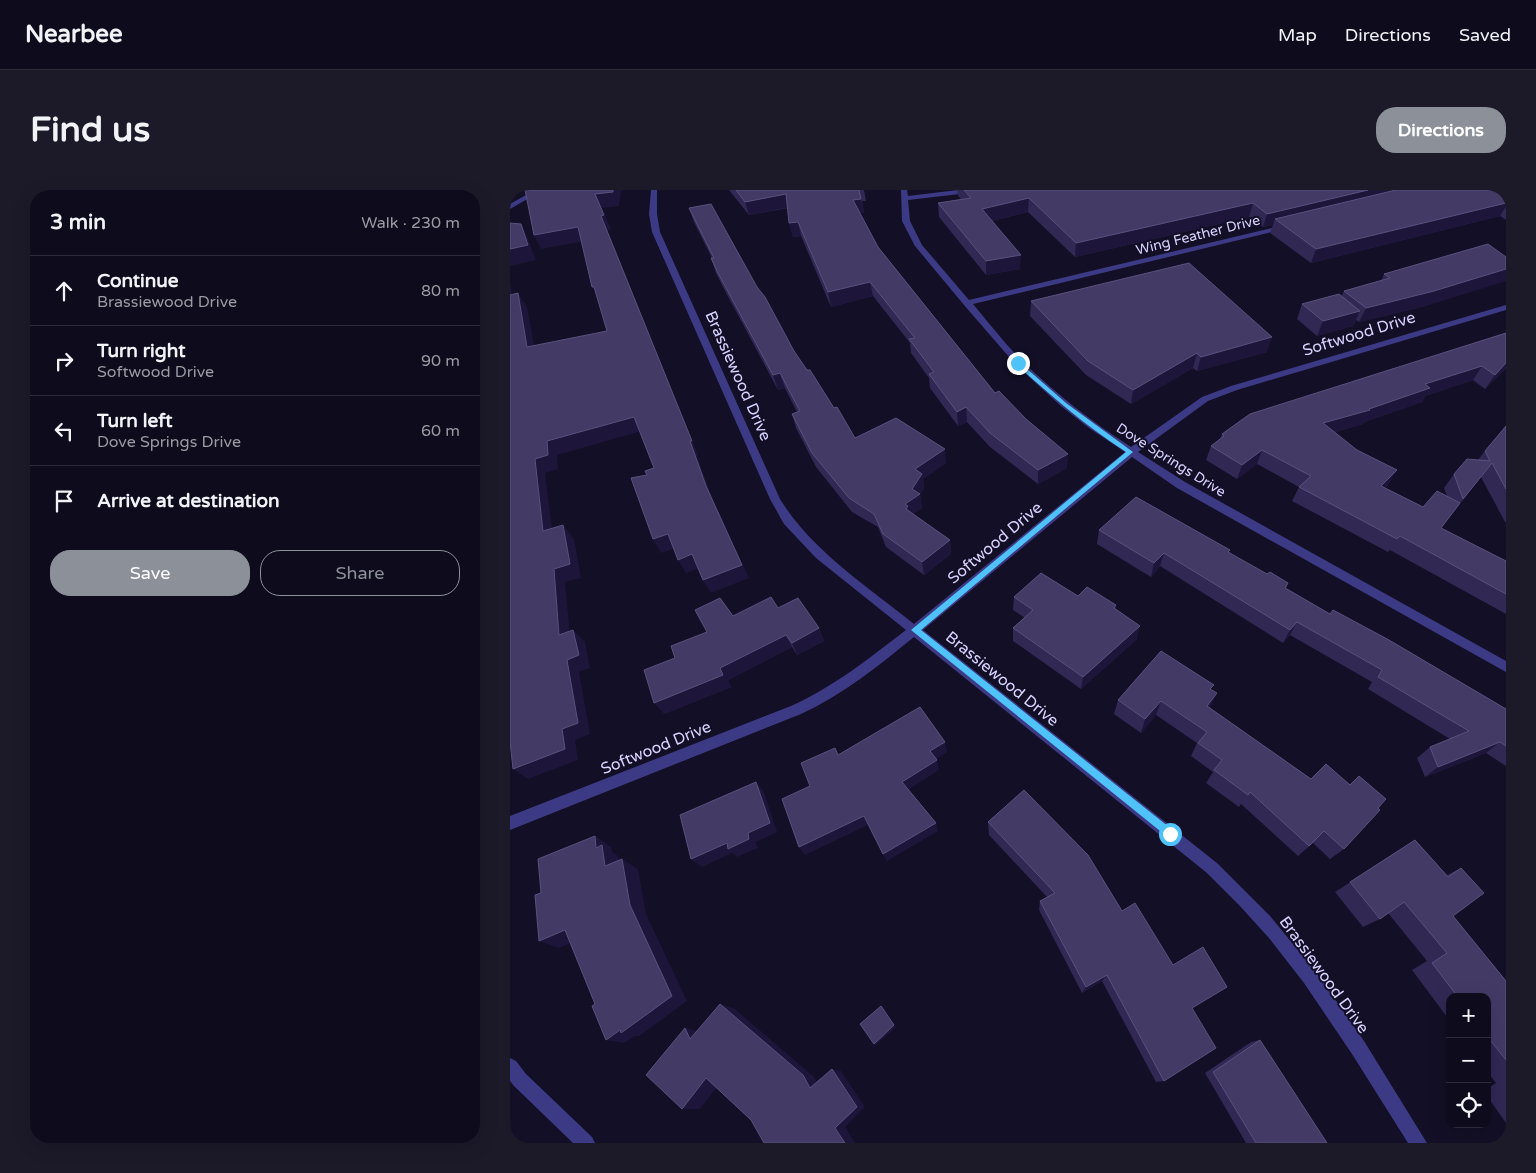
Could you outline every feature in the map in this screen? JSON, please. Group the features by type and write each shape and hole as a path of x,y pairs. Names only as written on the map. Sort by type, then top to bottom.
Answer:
{"street":[{"path":"510,207 540,190"},
{"name":"Brassiewood Drive","path":"654,190 653,214 656,232 774,499 788,521 820,555 1212,868 1252,907 1293,955 1336,1016 1418,1143"},
{"path":"904,194 977,190"},
{"name":"Dove Springs Drive","path":"904,194 906,221 911,233 928,258 1018,363 1052,394 1092,426 1181,485 1506,667"},
{"name":"Wing Feather Drive","path":"967,304 1299,223"},
{"name":"Softwood Drive","path":"510,823 796,710 848,682 915,630 1130,452 1205,399 1243,385 1506,307"},
{"path":"510,1067 520,1080 586,1143"}],"building":[{"path":"525,190 613,190 613,192 595,194 604,215 601,216 692,441 690,441 706,486 742,565 703,580 692,554 678,560 668,534 653,539 631,478 647,475 645,471 654,468 634,417 547,441 548,455 535,459 543,531 563,525 570,564 554,569 559,635 573,630 579,655 567,660 578,723 562,729 565,749 513,769 510,741 510,295 518,293 527,347 607,331 594,287 592,287 578,227 534,235"},
{"path":"736,190 859,190 861,199 853,200 878,247 995,393 999,391 1026,419 1068,454 1038,470 990,433 966,407 957,412 929,374 934,372 909,339 915,338 870,282 828,292 798,222 789,223 786,194 745,202"},
{"path":"964,190 1368,190 1267,214 1253,203 1076,243 1029,198 982,209 1021,255 986,261 938,203 971,198"},
{"path":"1396,190 1506,190 1506,203 1316,249 1275,219"},
{"path":"711,204 794,351 807,370 810,370 834,408 837,407 855,438 896,418 945,449 915,469 922,474 912,489 920,494 905,504 908,506 906,509 950,540 922,562 883,534 874,514 849,498 812,453 792,414 800,411 780,373 773,375 718,273 711,258 714,258 689,208"},
{"path":"510,223 521,224 528,245 510,249"},
{"path":"1488,244 1506,257 1506,269 1434,291 1366,308 1344,291 1390,278 1384,274"},
{"path":"1189,263 1272,337 1201,357 1197,353 1133,390 1088,361 1031,301"},
{"path":"1339,294 1360,311 1323,321 1302,304"},
{"path":"1506,333 1506,363 1495,375 1482,366 1425,384 1430,388 1370,410 1323,423 1357,450 1397,470 1381,486 1423,507 1437,491 1460,503 1441,528 1506,561 1506,594 1400,536 1397,539 1299,487 1311,476 1262,450 1242,465 1211,446 1224,436 1222,434 1250,414"},
{"path":"1506,426 1506,489 1492,463 1463,499 1454,474 1467,459 1490,461 1485,451"},
{"path":"1136,497 1230,550 1228,552 1267,574 1270,572 1288,583 1285,588 1330,614 1333,610 1389,640 1506,709 1506,746 1500,742 1438,767 1430,747 1469,731 1378,677 1382,670 1297,622 1290,630 1164,553 1154,563 1099,530"},
{"path":"1041,573 1078,596 1087,587 1116,605 1114,608 1140,626 1083,677 1013,628 1033,610 1014,597"},
{"path":"771,597 778,608 798,598 819,628 792,643 786,635 720,668 723,675 654,703 644,670 675,658 671,646 707,632 695,610 720,598 733,616"},
{"path":"1161,651 1214,685 1210,689 1217,693 1207,706 1311,779 1326,764 1350,785 1359,776 1386,799 1378,808 1380,810 1344,849 1324,831 1309,846 1250,792 1248,795 1214,770 1222,760 1198,743 1207,732 1161,701 1145,719 1118,700"},
{"path":"920,707 945,742 930,751 937,760 902,782 936,823 883,854 864,816 799,847 782,799 810,786 801,763 835,748 838,755"},
{"path":"756,782 770,823 748,833 749,839 728,849 727,843 691,859 680,815"},
{"path":"1024,790 1088,855 1122,911 1135,903 1173,965 1203,947 1227,987 1192,1008 1216,1048 1164,1081 1107,975 1086,987 1040,901 1055,893 988,822"},
{"path":"595,836 596,848 602,845 605,866 622,859 630,905 672,996 621,1033 620,1030 606,1040 592,1006 595,1004 565,930 539,941 535,895 541,893 538,859"},
{"path":"1415,840 1448,877 1461,868 1484,893 1453,916 1506,981 1506,1060 1491,1041 1491,993 1455,993 1432,963 1447,953 1404,902 1380,919 1350,882"},
{"path":"720,1004 803,1075 810,1088 832,1069 857,1107 835,1128 845,1143 764,1143 751,1120 706,1078 682,1109 646,1075 685,1028 690,1039"},
{"path":"881,1006 894,1025 874,1044 860,1024"},
{"path":"1260,1040 1327,1143 1256,1143 1213,1072"}],"route":[{"path":"1018,363 1064,404 1130,452 915,630 1170,834"}]}
